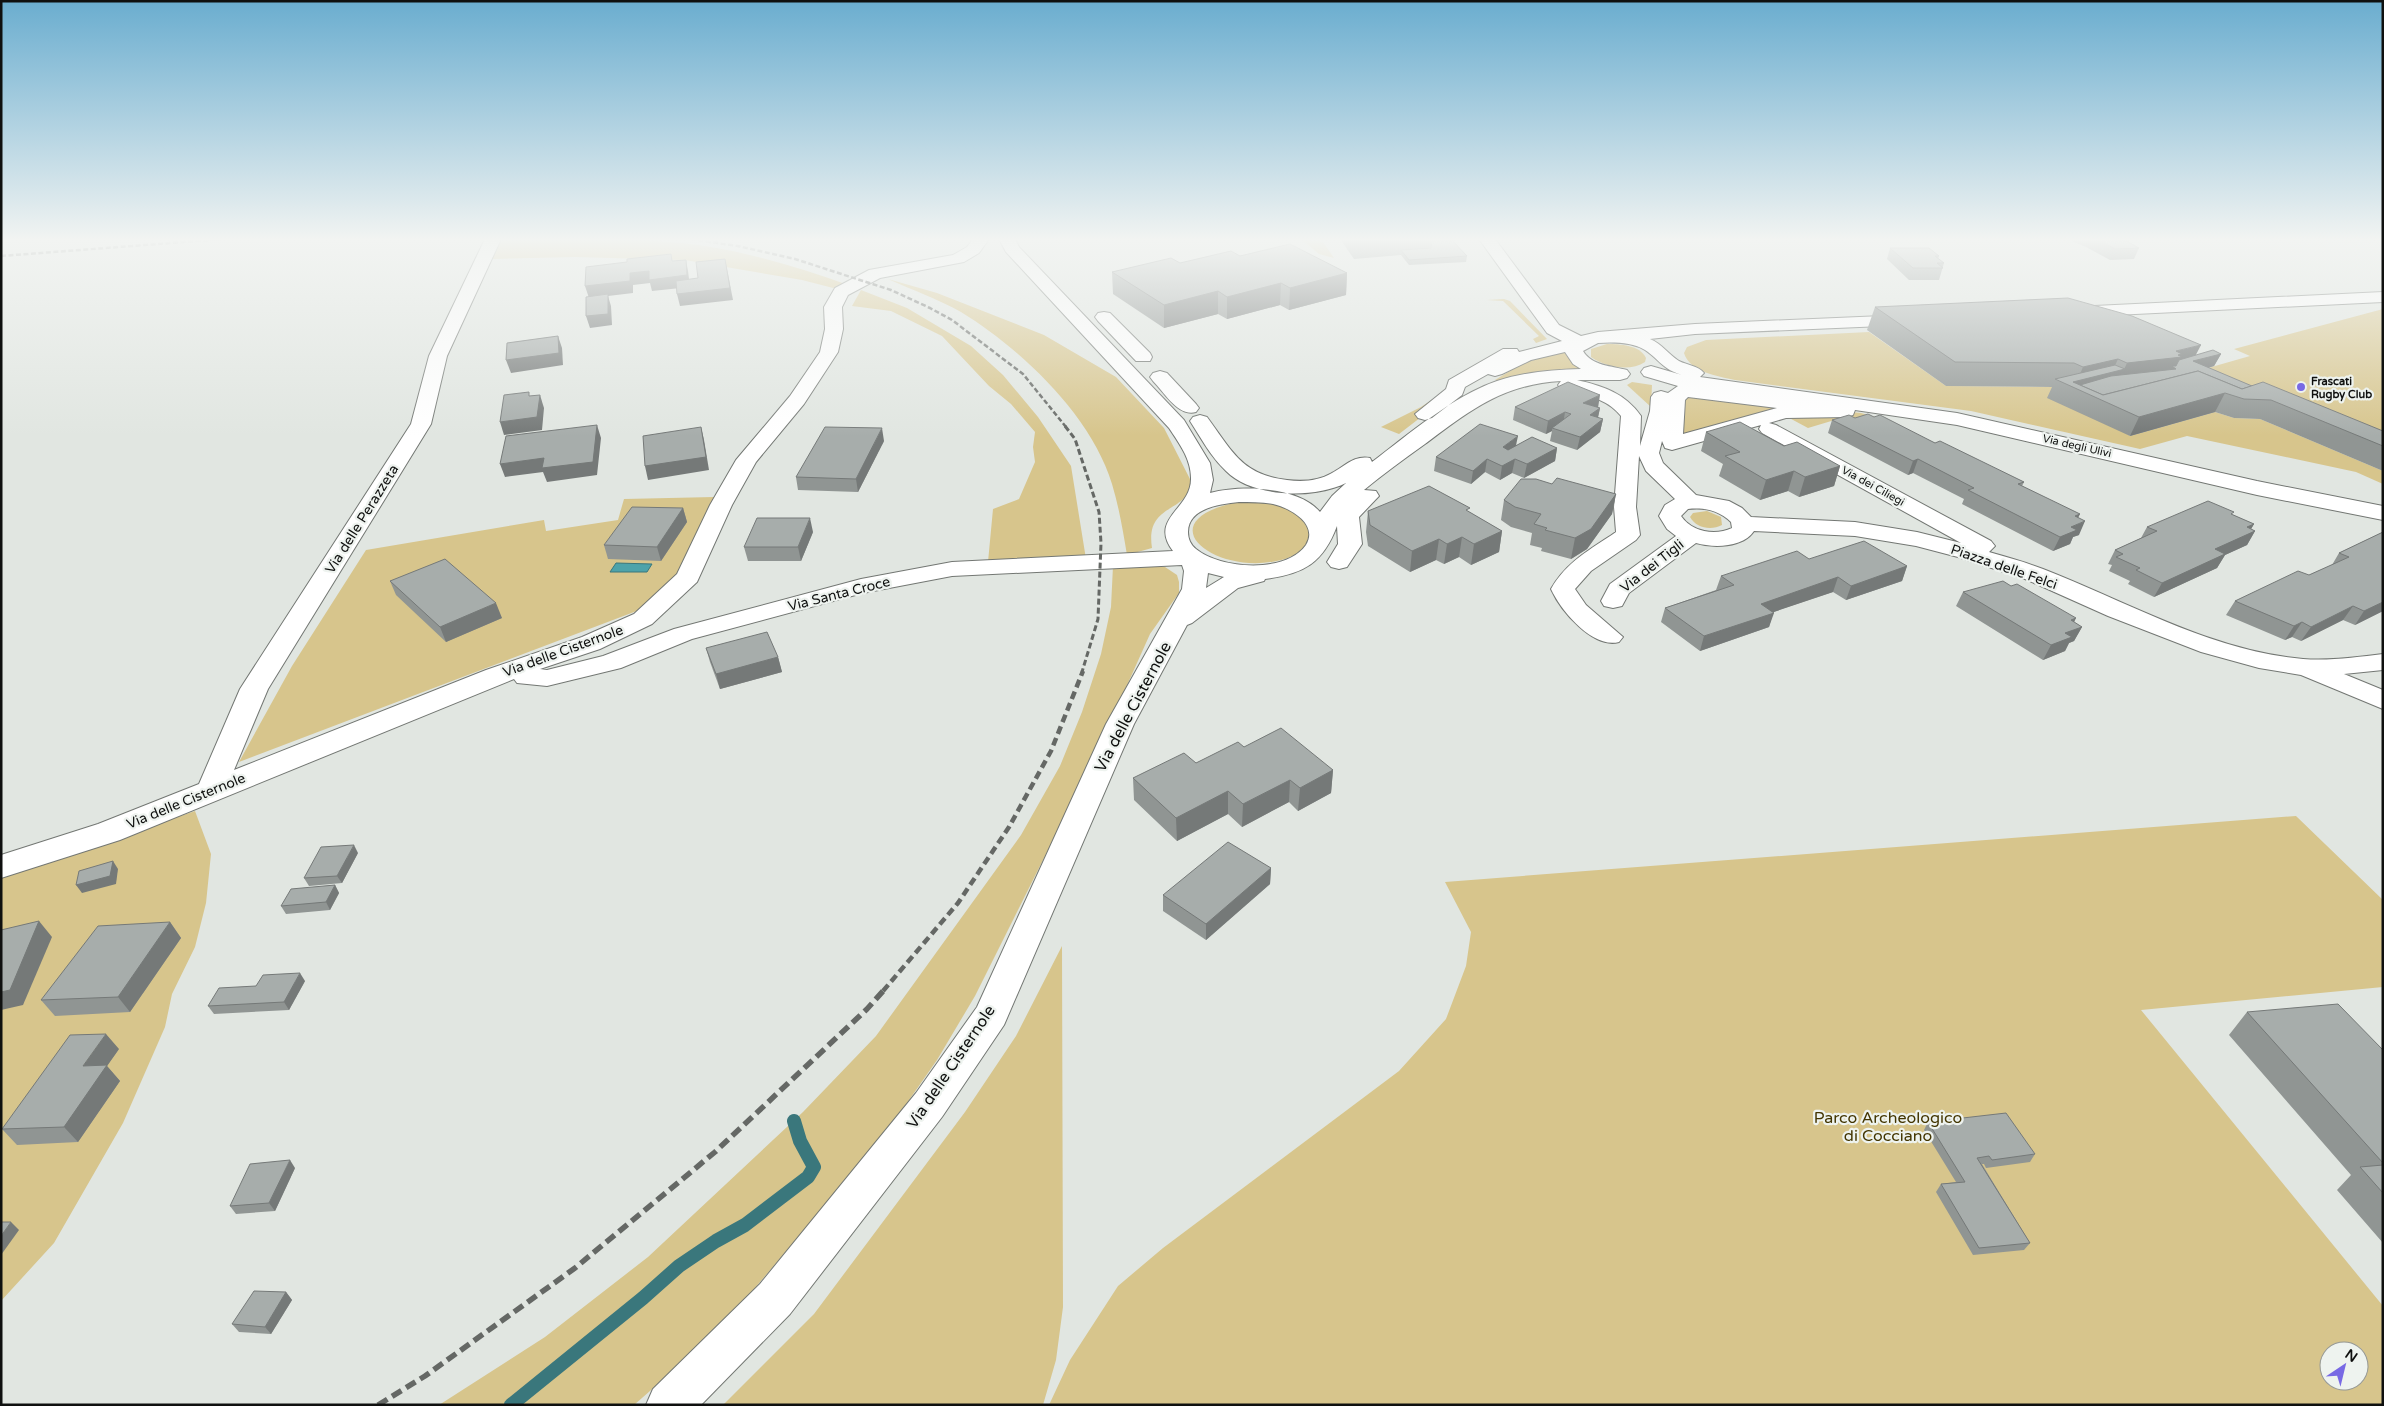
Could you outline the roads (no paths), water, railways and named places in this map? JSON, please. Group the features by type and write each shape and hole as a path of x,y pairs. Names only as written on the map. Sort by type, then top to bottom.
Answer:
{"street":[{"name":"Via delle Perazzeta","path":"211,790 254,689 360,523 420,424 438,356 462,305"},
{"name":"Via delle Cisternole","path":"1,867 109,832 495,676 592,643 643,619 688,577 721,505 747,460 797,400 829,352 834,329 834,305"},
{"path":"1065,305 1177,424 1194,452 1201,473 1201,488 1190,509 1177,524 1176,540 1191,557 1206,565 1231,571 1251,573 1284,564 1296,564 1315,551 1321,540 1327,518 1338,502 1366,477"},
{"path":"1091,305 1143,357"},
{"path":"1536,305 1554,329 1579,344"},
{"path":"2055,313 2227,305"},
{"path":"1439,423 1487,374 1533,353 1559,346 1579,344 1601,337 1695,329 1925,319"},
{"path":"1190,509 1208,500 1223,497 1314,495 1355,484 1439,423 1494,390 1517,381 1559,375 1620,374 1656,364 1678,339 1699,332 1726,329"},
{"name":"Via degli Ulivi","path":"1618,337 1643,343 1656,364 1672,380 1768,391 1957,419 2256,488 2383,513"},
{"path":"1579,344 1574,350 1576,357 1593,368 1620,374"},
{"path":"1160,376 1195,415 1236,469 1249,478 1289,487 1316,488 1332,482 1360,465 1455,391 1456,384 1510,353"},
{"path":"1656,364 1661,386 1660,411 1648,453 1654,466 1690,502"},
{"path":"1559,375 1593,383 1621,395 1633,405 1642,418 1650,442"},
{"path":"1339,562 1350,544 1347,515 1353,508 1509,394 1537,384 1557,383 1598,391 1625,407 1631,416 1625,507 1628,535 1575,572 1567,579 1563,589 1568,600 1576,610 1610,637"},
{"path":"1684,392 1700,392 1846,411 1785,412 1672,444 1675,398 1684,392"},
{"name":"Via dei Ciliegi","path":"1769,429 2034,574"},
{"path":"1194,452 1225,480 1244,490 1296,505 1312,516 1320,526 1321,540"},
{"path":"1690,502 1719,505 1740,517 1744,524 1743,531 1736,536 1724,539 1695,536 1673,523 1670,516 1672,509 1679,504 1690,502"},
{"name":"Piazza delle Felci","path":"1744,524 1855,529 1917,539 1966,552 2034,574 2117,612 2210,646 2259,660 2304,667"},
{"name":"Via dei Tigli","path":"1613,601 1619,589 1690,537 1695,536"},
{"name":"Via delle Cisternole","path":"669,1405 775,1299 929,1105 991,1014 1120,724 1178,622 1194,589 1196,571 1191,557"},
{"name":"Via Santa Croce","path":"495,676 546,678 612,662 683,634 861,586 952,569 1191,557"},
{"name":"Via delle Cisternole","path":"1178,622 1229,583 1284,564"},
{"path":"2304,667 2338,667 2383,662"},
{"path":"2304,667 2383,700"}],"water":[{"path":"616,563 652,564 647,572 610,572"}],"waterway":[{"path":"511,1405 643,1298 679,1266 716,1241 745,1225 808,1177 814,1167 800,1141 794,1121"}],"railway":[{"path":"923,305 952,320 1023,374 1066,427"},
{"path":"1065,426 1075,439 1099,512 1101,543 1098,619 1082,672"},
{"path":"883,991 958,903 1009,827 1051,751 1083,671"},
{"path":"378,1405 425,1376 575,1268 715,1152 867,1009 884,990"}],"place":[{"name":"Frascati Rugby Club","path":"2301,387"}],"park label":[{"name":"Parco Archeologico di Cocciano","path":"1888,1127"}]}
